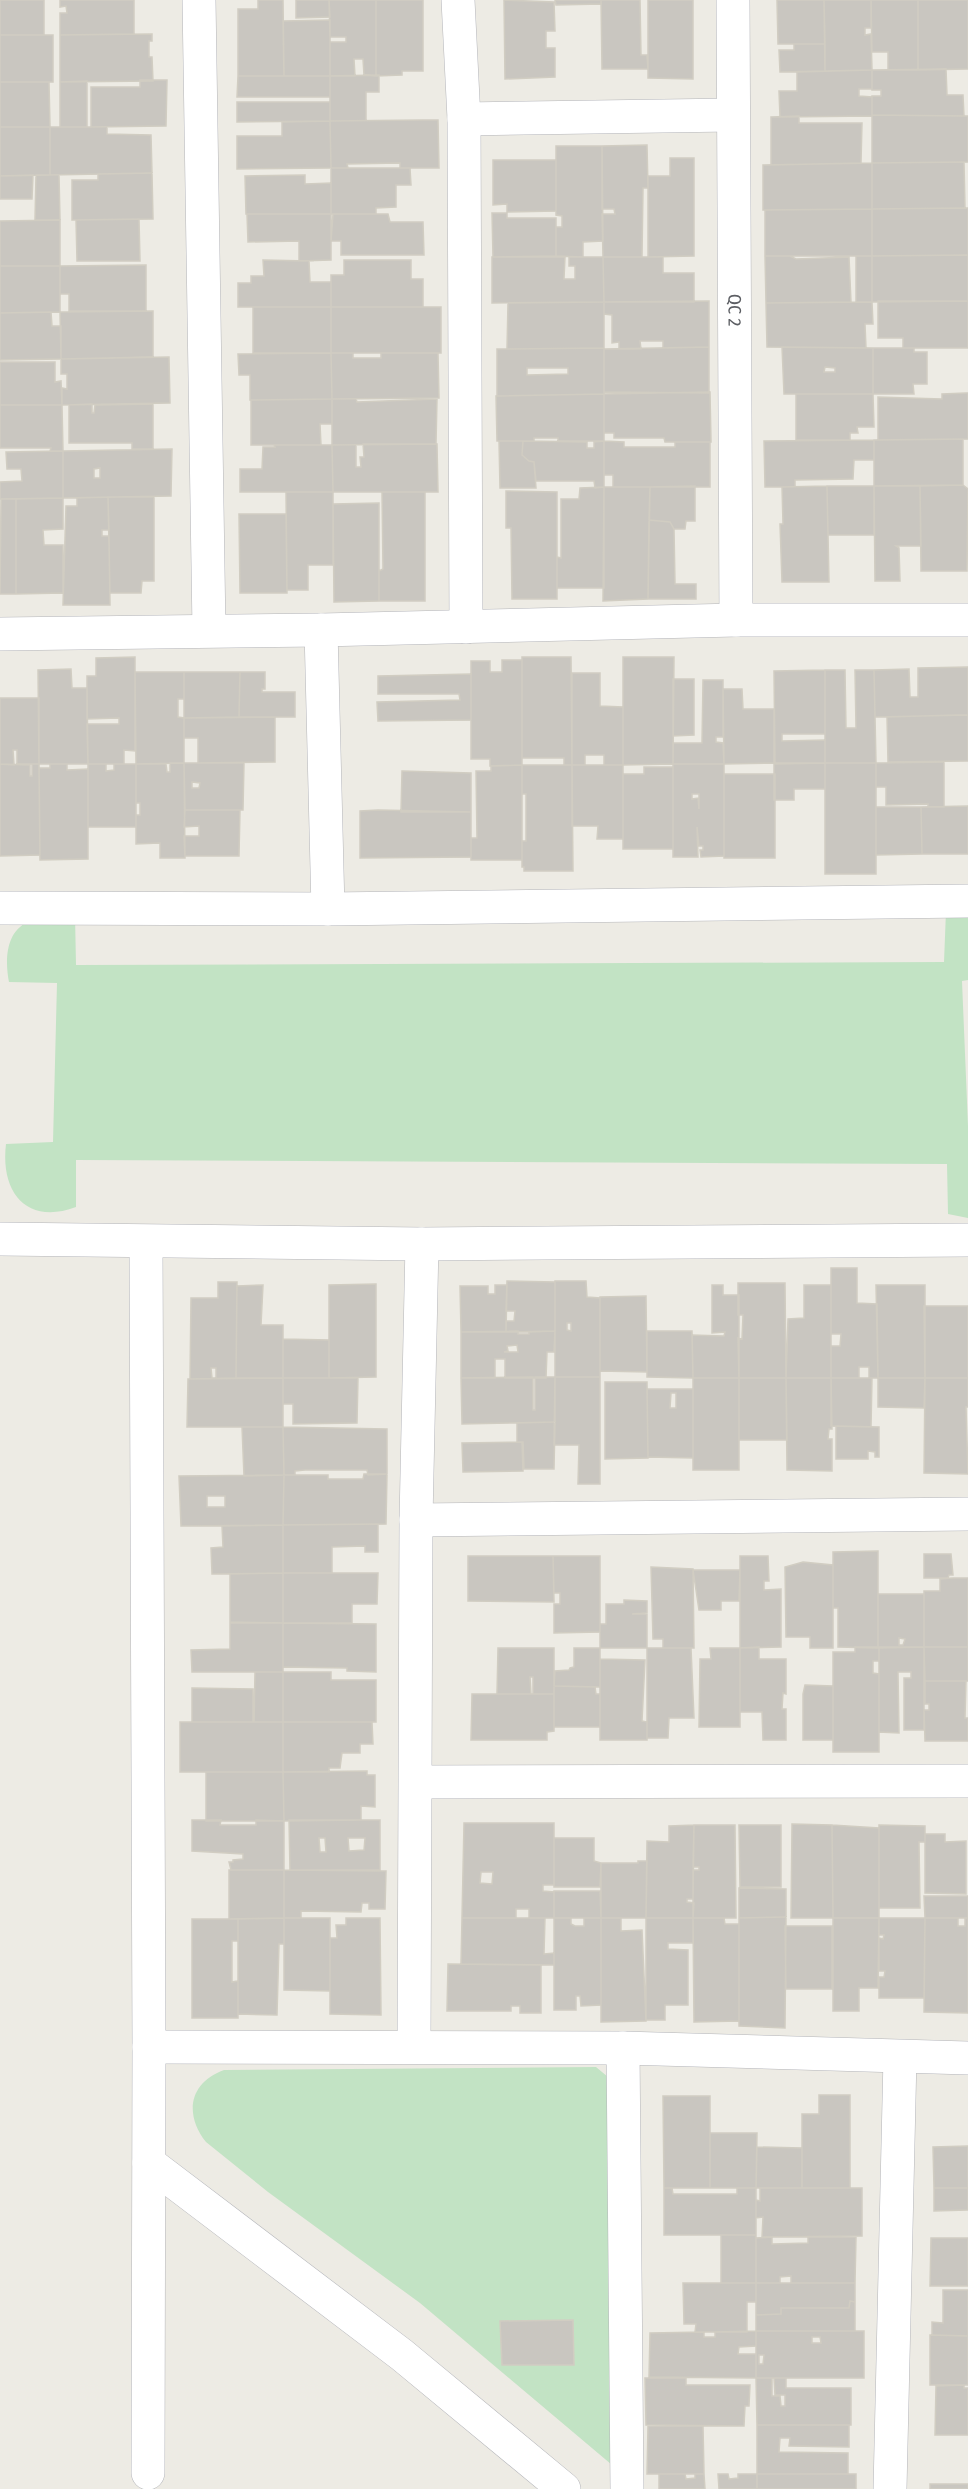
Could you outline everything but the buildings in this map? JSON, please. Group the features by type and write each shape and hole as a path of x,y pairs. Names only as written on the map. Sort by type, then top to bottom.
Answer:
{"street":[{"path":"199,0 209,630"},
{"path":"458,0 464,119 466,627"},
{"name":"QC 2","path":"733,0 736,620"},
{"path":"464,119 732,115"},
{"path":"0,634 321,630 736,620 968,620"},
{"path":"321,630 328,909"},
{"path":"0,908 328,909 968,901"},
{"path":"0,1239 422,1244 968,1240"},
{"path":"145,2484 149,2163 146,1242"},
{"path":"414,2047 417,1782 416,1520 422,1244"},
{"path":"416,1520 968,1514"},
{"path":"417,1782 968,1781"},
{"path":"149,2047 623,2048 968,2058"},
{"path":"623,2048 627,2489"},
{"path":"890,2489 900,2057"},
{"path":"149,2163 402,2355 564,2489"}],"green space":[{"path":"968,910 968,980 962,981 968,1126 968,1218 948,1214 947,1164 76,1160 76,1207 59,1212 44,1212 31,1208 13,1191 8,1177 5,1162 6,1144 53,1142 57,983 9,982 8,974 7,957 11,940 20,927 32,920 75,915 76,965 944,962 946,911"},
{"path":"596,2067 614,2082 618,2470 420,2303 268,2192 206,2142 199,2131 193,2110 197,2091 203,2083 224,2070"}]}
